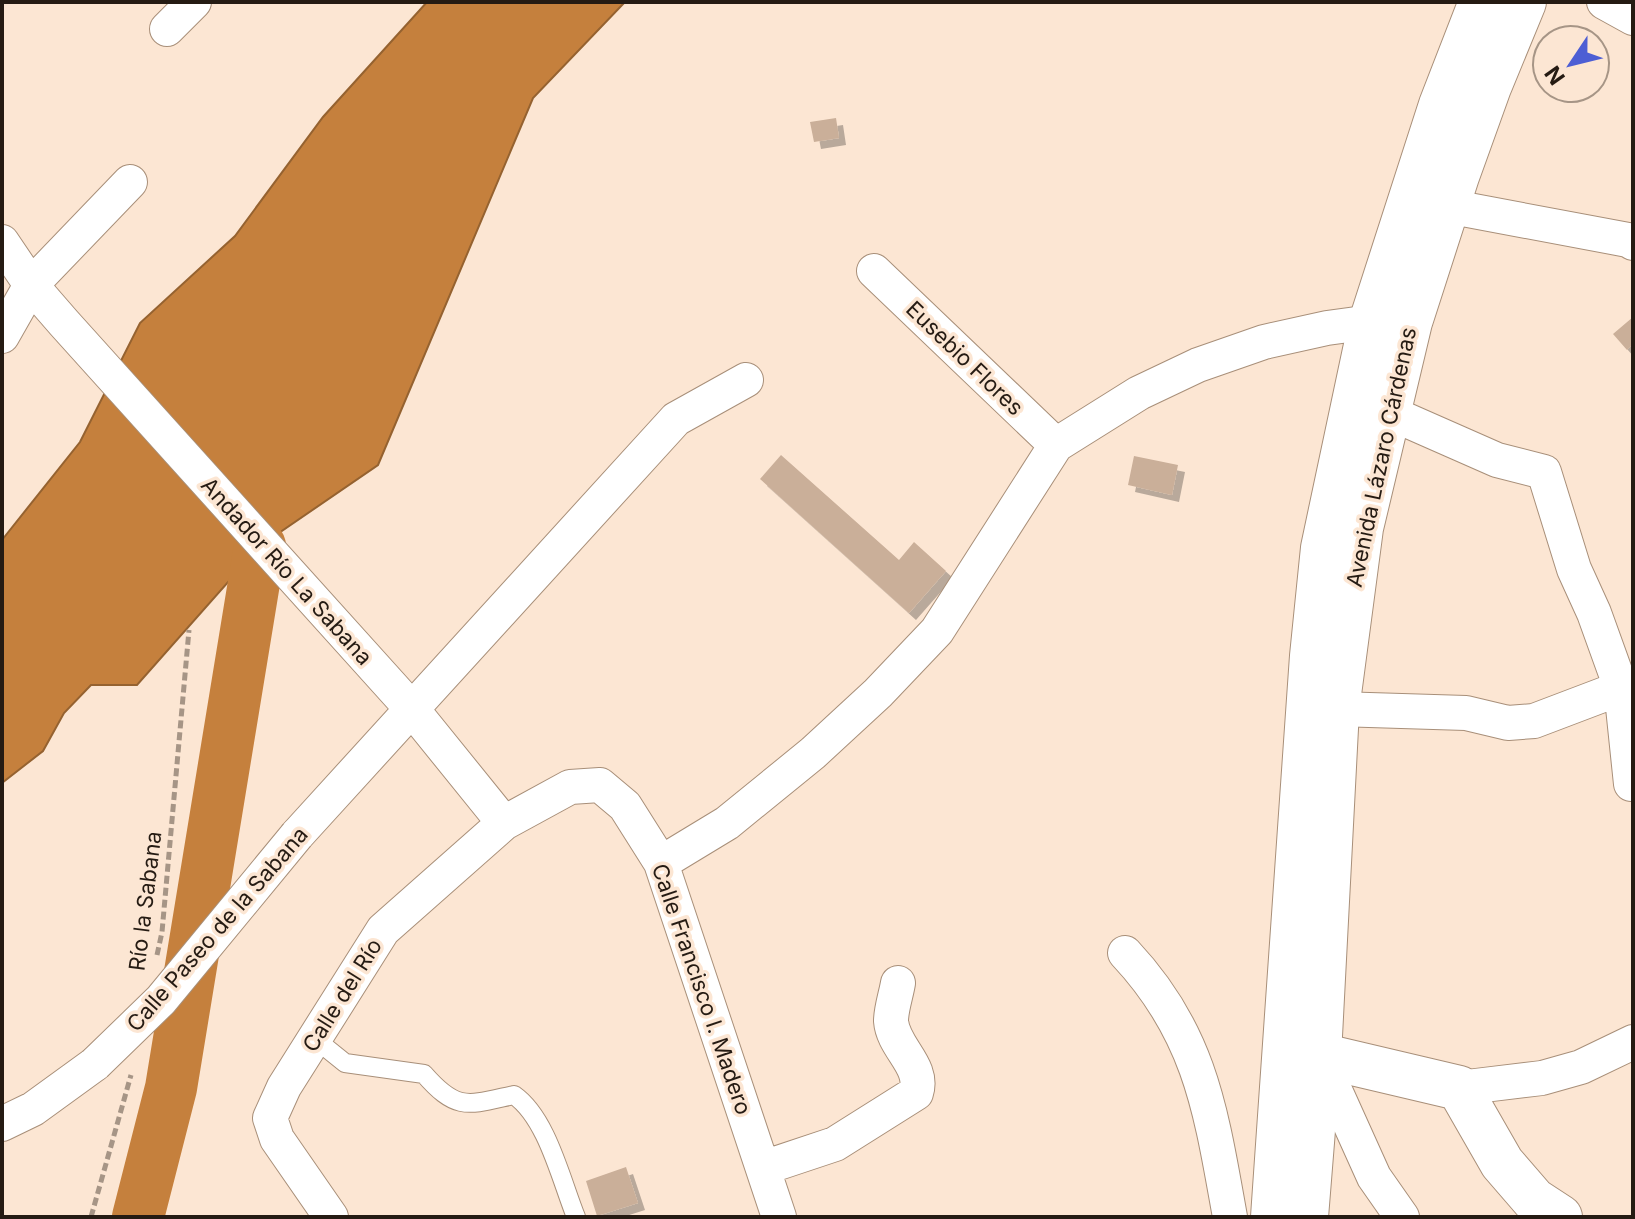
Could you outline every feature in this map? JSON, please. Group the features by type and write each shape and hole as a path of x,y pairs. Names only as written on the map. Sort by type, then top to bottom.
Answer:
{"main road":[{"name":"Avenida Lázaro Cárdenas","path":"1273,1217 1311,672 1323,548 1390,322 1441,105 1481,2"},
{"name":"Avenida Lázaro Cárdenas","path":"1306,1217 1319,1055 1337,709 1361,528 1388,412 1390,322 1447,206 1489,87 1524,2"},
{"path":"1319,1055 1459,1088 1502,1163 1534,1200 1560,1217"}],"street":[{"path":"167,29 194,2"},
{"path":"1604,2 1633,18"},
{"path":"2,336 13,267 130,182"},
{"path":"1447,206 1633,243"},
{"name":"Andador Río La Sabana","path":"13,267 411,708 504,823"},
{"name":"Eusebio Flores","path":"874,271 1056,445"},
{"path":"661,863 727,823 813,753 878,693 937,631 1056,445 1139,393 1198,365 1264,342 1390,322"},
{"name":"Calle Paseo de la Sabana","path":"2,1124 33,1109 95,1064 161,1000 297,835 676,419 746,380"},
{"path":"1388,412 1514,466 1544,472 1574,569 1594,613 1621,688 1631,784"},
{"path":"1337,709 1466,713 1508,723 1534,721 1621,688"},
{"name":"Calle Francisco I. Madero","path":"504,823 570,787 600,785 625,806 661,863 779,1217"},
{"name":"Calle del Río","path":"331,1217 277,1139 270,1118 284,1087 383,930 504,823"},
{"path":"1125,953 1164,1000 1186,1040 1207,1097 1230,1217"},
{"path":"763,1168 835,1144 916,1093 919,1083 916,1072 894,1033 891,1020 898,983"},
{"path":"1459,1088 1542,1078 1581,1067 1633,1042"},
{"path":"1319,1055 1374,1177 1402,1217"}],"lane":[{"path":"314,1038 345,1063 424,1074 453,1101 478,1103 514,1095 526,1104 537,1119 576,1217"}],"path":[{"name":"Río la Sabana","path":"155,962 162,932 189,630"},
{"path":"91,1217 133,1066"}],"shaded area":[{"path":"427,2 625,2 533,98 378,465 260,546 137,685 91,685 64,713 43,751 2,783 2,540 80,442 140,323 235,236 323,117"}],"building":[{"path":"836,118 839,138 814,142 810,122"},
{"path":"1633,317 1633,344 1627,350 1613,334"},
{"path":"781,455 899,560 914,542 946,571 909,613 760,479"},
{"path":"1134,456 1178,465 1172,495 1128,485"},
{"path":"626,1167 638,1203 597,1216 586,1181"}],"waterway":[{"path":"138,1217 171,1088 260,546"}]}
